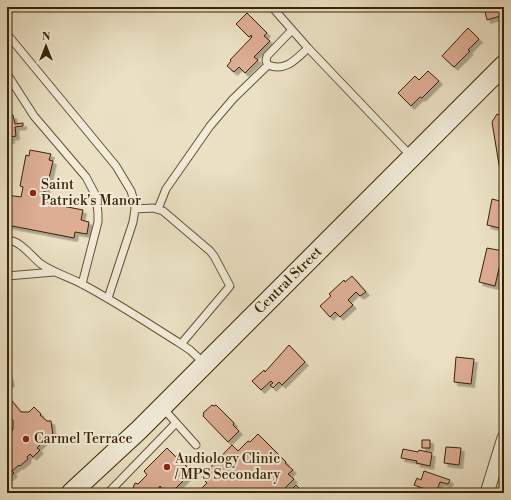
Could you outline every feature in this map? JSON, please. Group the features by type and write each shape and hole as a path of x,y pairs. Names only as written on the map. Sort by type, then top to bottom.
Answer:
{"main road":[{"name":"Central Street","path":"71,493 111,457 162,407 504,65"}],"street":[{"path":"487,493 504,438"}],"lane":[{"path":"272,7 308,48 413,157"},
{"path":"268,65 266,61 267,56 292,30"},
{"path":"7,34 110,157 131,191 135,209 133,222 108,298"},
{"path":"268,65 273,67 285,67 308,48"},
{"path":"158,209 166,189 210,126 233,99 268,65"},
{"path":"7,74 25,104 86,177 96,196 98,222 82,284"},
{"path":"135,209 158,209 163,211 210,251 230,286 181,344"},
{"path":"7,240 16,242 30,256 54,272 82,284 108,298 181,344 205,364"},
{"path":"7,276 54,272"},
{"path":"162,407 196,444"},
{"path":"108,493 176,423"}],"building":[{"path":"484,7 504,7 504,15 487,20"},
{"path":"247,13 267,33 264,36 270,41 254,57 258,60 245,73 239,67 234,72 227,66 231,61 230,60 252,37 251,35 249,37 236,24"},
{"path":"468,28 479,39 468,50 470,51 454,67 442,56"},
{"path":"428,71 439,81 422,98 420,97 411,106 398,93 415,76 419,80"},
{"path":"497,114 504,117 504,170 500,171 492,122"},
{"path":"13,115 15,124 23,123 23,126 15,127 16,136 11,137 11,140 7,140 7,116"},
{"name":"Saint Patrick's Manor","path":"30,150 51,154 49,160 53,161 42,202 83,210 81,220 89,222 87,234 75,232 74,238 7,225 7,195 21,197 23,187 20,186 26,155 29,156"},
{"path":"492,199 504,202 504,229 487,225"},
{"path":"487,248 503,251 495,286 479,282"},
{"path":"352,276 366,292 360,296 356,292 348,300 353,305 340,317 335,312 330,317 320,306 331,296 329,294 344,280 345,282"},
{"path":"289,345 305,362 282,385 279,382 273,388 270,385 273,383 271,381 261,390 252,381 264,370 265,372"},
{"path":"456,357 474,359 471,384 454,382"},
{"path":"7,367 11,383 7,384"},
{"name":"Carmel Terrace","path":"7,395 21,412 29,412 34,407 47,421 51,421 53,436 44,437 44,441 37,448 40,450 33,457 30,454 27,457 28,459 12,471 14,473 7,479 7,435 13,430 13,420 7,414"},
{"path":"212,405 216,405 234,423 233,425 239,431 228,442 203,416 203,413"},
{"path":"258,434 293,470 288,474 294,479 280,493 201,493 204,490 202,488 207,483 201,477 232,445 238,451"},
{"path":"422,440 430,440 430,448 422,448"},
{"path":"446,447 461,448 459,465 444,463"},
{"name":"Audiology Clinic / MPS Secondary","path":"167,448 176,457 177,455 192,472 171,493 167,493 160,486 156,491 158,491 157,493 131,493 135,483 138,484 147,475 144,471"},
{"path":"403,449 432,453 430,466 416,463 417,461 401,458"},
{"path":"424,471 450,480 448,484 440,482 436,493 414,485 417,478 421,480"},
{"path":"296,485 304,493 288,493"}],"place":[{"name":"Saint Patrick's Manor","path":"33,193"},
{"name":"Carmel Terrace","path":"26,439"},
{"name":"Audiology Clinic / MPS Secondary","path":"167,467"}]}
